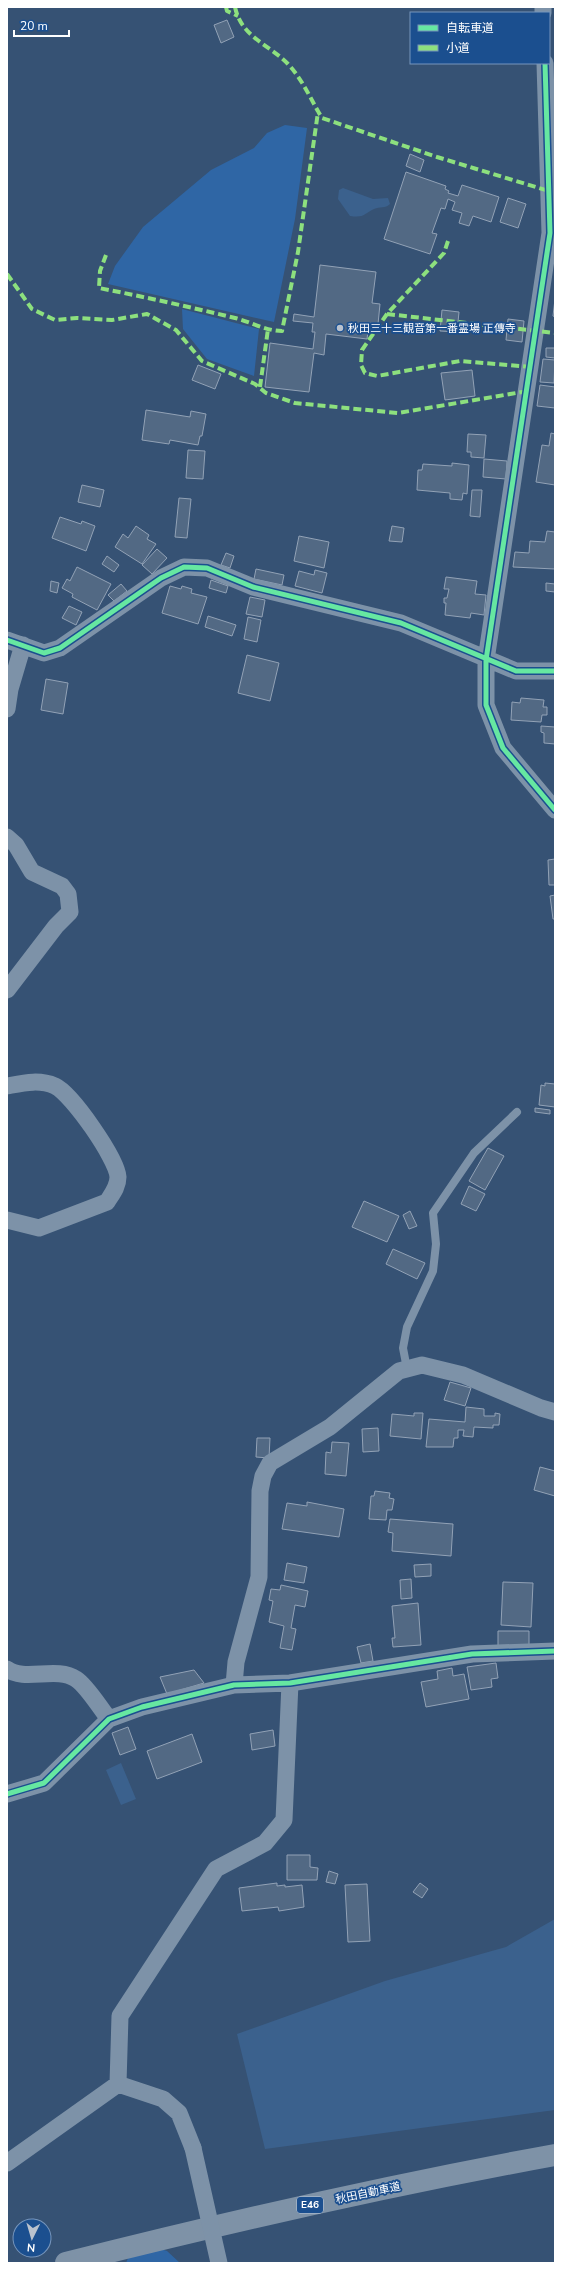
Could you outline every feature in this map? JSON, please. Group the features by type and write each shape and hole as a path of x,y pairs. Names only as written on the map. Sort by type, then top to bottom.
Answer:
{"highway":[{"name":"秋田自動車道","path":"66,2263 275,2212 467,2171 555,2155"}],"street":[{"path":"545,64 550,233 486,660 486,704 503,748 555,810"},
{"path":"7,709 15,642 44,652 60,648 161,578 184,567 207,568 252,587 401,623 486,660 516,671 555,671"},
{"path":"7,837 16,845 32,872 62,886 68,894 70,912 56,926 7,990"},
{"path":"7,1086 36,1081 54,1085 64,1091 76,1104 115,1164 118,1177 114,1192 107,1202 39,1228 7,1220"},
{"path":"234,1685 236,1662 258,1577 260,1491 263,1476 270,1463 330,1427 399,1371 422,1365 463,1375 541,1408 555,1412"},
{"path":"7,1794 44,1783 109,1719 142,1707 234,1685 290,1683 472,1654 555,1651"},
{"path":"7,1669 11,1672 64,1674 76,1679 109,1719"},
{"path":"118,2084 120,2016 216,1869 265,1843 284,1820 290,1683"},
{"path":"118,2084 162,2099 179,2113 193,2148 219,2263"},
{"path":"7,2163 118,2084"}],"lane":[{"path":"407,1369 403,1348 407,1327 433,1271 436,1244 433,1213 474,1153 517,1112"}],"shaded area":[{"path":"285,125 307,128 295,219 274,322 108,284 115,266 143,227 211,170 254,148 267,133"},
{"path":"343,188 373,199 388,198 390,204 374,209 361,216 350,216 338,199 339,190"},
{"path":"182,309 259,329 254,376 207,359 183,329"},
{"path":"121,1763 136,1799 121,1805 106,1770"},
{"path":"555,1919 555,2110 265,2149 237,2034 385,1981 506,1947"},
{"path":"142,2243 167,2251 180,2263 126,2263 128,2258"}],"building":[{"path":"227,20 234,37 221,43 214,25"},
{"path":"410,154 424,160 420,172 406,166"},
{"path":"406,172 446,186 445,189 449,191 448,193 458,196 462,185 499,197 491,222 473,216 469,226 459,223 462,213 452,210 455,202 448,199 445,209 441,208 432,233 437,234 430,254 384,239"},
{"path":"508,198 526,204 518,228 500,222"},
{"name":"秋田三十三観音第一番霊場 正傳寺","path":"320,265 376,272 372,303 380,304 378,324 369,323 367,339 326,334 324,355 314,353 309,392 265,387 270,343 313,349 315,332 312,332 313,323 293,321 294,314 314,317"},
{"path":"555,299 555,317 553,316"},
{"path":"442,310 459,312 457,332 440,331"},
{"path":"508,319 524,321 522,342 506,340"},
{"path":"546,348 555,348 555,358 546,357"},
{"path":"543,359 555,360 554,383 540,382"},
{"path":"198,365 221,374 215,389 192,380"},
{"path":"472,370 475,396 445,400 441,373"},
{"path":"540,385 555,387 555,408 537,406"},
{"path":"146,410 190,417 191,411 206,414 202,436 200,436 198,445 170,440 169,444 142,440"},
{"path":"551,433 555,434 555,485 536,482 542,445 549,446"},
{"path":"468,434 486,435 484,458 471,457 471,452 467,452"},
{"path":"188,450 205,451 203,479 186,478"},
{"path":"484,459 507,461 506,479 483,477"},
{"path":"452,463 469,465 467,494 463,493 462,500 450,499 450,493 417,490 418,470 422,470 423,464 452,466"},
{"path":"82,485 104,490 100,507 78,502"},
{"path":"472,490 482,490 480,517 470,516"},
{"path":"179,498 191,499 187,538 175,537"},
{"path":"60,517 81,524 82,521 95,526 86,551 52,538"},
{"path":"136,526 149,535 147,539 156,544 142,564 115,547 123,534 128,538"},
{"path":"392,526 404,528 402,542 389,541"},
{"path":"547,531 555,532 555,569 513,567 515,552 529,553 530,541 545,542"},
{"path":"299,536 329,542 324,568 294,561"},
{"path":"157,549 167,558 152,574 142,565"},
{"path":"226,553 234,556 230,568 221,565"},
{"path":"107,556 119,565 114,572 102,564"},
{"path":"77,567 111,584 97,610 72,597 73,594 62,588 67,579 70,581"},
{"path":"256,569 284,575 282,585 254,579"},
{"path":"315,570 327,573 322,593 295,586 299,571 314,575"},
{"path":"446,577 477,581 475,594 486,595 484,615 471,613 470,618 445,615 446,603 444,603 444,598 447,598 449,589 444,589"},
{"path":"211,580 228,586 226,593 209,588"},
{"path":"51,581 59,583 57,593 50,591"},
{"path":"546,583 555,584 555,592 546,591"},
{"path":"121,584 127,591 114,601 108,595"},
{"path":"170,586 181,589 182,586 192,589 191,593 207,597 198,624 162,613"},
{"path":"250,597 265,600 262,617 246,614"},
{"path":"69,606 82,612 76,625 62,618"},
{"path":"208,616 236,625 232,636 205,627"},
{"path":"248,617 261,620 257,642 244,639"},
{"path":"247,655 279,663 270,701 238,693"},
{"path":"46,679 68,683 63,714 41,710"},
{"path":"521,698 544,700 543,707 547,707 547,715 542,715 541,722 511,720 512,702 520,703"},
{"path":"541,726 555,727 555,744 544,743 544,733 541,732"},
{"path":"555,859 555,885 549,885 548,860"},
{"path":"555,895 555,919 553,919 550,896"},
{"path":"545,1083 555,1084 555,1107 539,1105 541,1085 545,1086"},
{"path":"535,1108 550,1110 550,1114 535,1112"},
{"path":"488,1148 504,1156 485,1190 469,1181"},
{"path":"469,1186 485,1194 476,1211 461,1204"},
{"path":"364,1201 399,1216 387,1242 352,1227"},
{"path":"410,1211 417,1226 409,1229 403,1215"},
{"path":"393,1249 425,1263 417,1279 386,1264"},
{"path":"450,1382 471,1388 465,1406 444,1400"},
{"path":"466,1407 484,1409 484,1416 495,1416 495,1413 500,1414 499,1425 493,1425 493,1428 474,1427 473,1437 463,1436 464,1430 458,1430 458,1438 454,1438 453,1447 426,1447 429,1419 465,1422"},
{"path":"414,1413 423,1413 421,1439 390,1436 392,1414 414,1416"},
{"path":"378,1428 379,1451 363,1452 362,1429"},
{"path":"257,1438 270,1438 269,1458 256,1457"},
{"path":"332,1442 349,1443 346,1476 325,1474 326,1452 331,1453"},
{"path":"540,1467 555,1471 555,1496 534,1490"},
{"path":"375,1491 390,1493 389,1498 394,1499 392,1510 387,1510 386,1520 369,1519 371,1496 374,1496"},
{"path":"307,1502 344,1509 339,1537 282,1529 287,1503 307,1506"},
{"path":"390,1519 453,1524 451,1556 392,1551 393,1533 388,1532"},
{"path":"287,1563 307,1567 304,1583 284,1580"},
{"path":"431,1564 431,1576 415,1577 414,1565"},
{"path":"411,1579 412,1598 401,1599 400,1580"},
{"path":"503,1582 533,1583 531,1627 501,1625"},
{"path":"281,1585 308,1591 305,1607 295,1605 291,1628 296,1629 292,1650 280,1648 284,1626 269,1622 273,1601 269,1600 271,1589 280,1590"},
{"path":"418,1603 421,1645 393,1647 392,1638 395,1638 392,1606"},
{"path":"498,1631 529,1631 529,1646 498,1646"},
{"path":"370,1644 373,1661 361,1663 357,1647"},
{"path":"496,1663 498,1678 491,1679 492,1687 471,1690 467,1667"},
{"path":"452,1668 453,1676 464,1674 469,1699 426,1707 421,1682 438,1679 437,1671"},
{"path":"194,1670 204,1683 167,1694 160,1677"},
{"path":"128,1727 136,1749 120,1755 112,1733"},
{"path":"273,1730 275,1746 252,1750 250,1734"},
{"path":"192,1734 202,1762 157,1779 147,1751"},
{"path":"287,1855 310,1855 310,1867 318,1868 317,1880 287,1880"},
{"path":"329,1871 338,1874 335,1884 326,1882"},
{"path":"277,1883 277,1886 285,1885 285,1887 302,1885 304,1907 279,1911 278,1907 242,1911 239,1888"},
{"path":"420,1883 428,1889 422,1898 413,1892"},
{"path":"367,1884 370,1941 348,1942 345,1885"}],"marked path":[{"path":"226,7 227,11 238,16"},
{"path":"235,7 243,26 257,40 281,57 293,70 322,118 437,157 549,191"},
{"path":"106,255 100,271 99,288 201,310 235,318 270,330 282,331 298,252 318,112"},
{"path":"448,241 444,253 387,314 362,350 361,365 365,373 377,376 460,361 531,367"},
{"path":"7,274 32,309 55,320 77,318 112,320 147,314 176,330 202,361 255,384 266,393 295,403 398,413 528,391"},
{"path":"387,314 555,333"},
{"path":"260,387 268,329"}],"cycle path":[{"path":"545,64 550,233 486,660 486,705 503,748 555,810"},
{"path":"7,640 44,653 60,648 161,578 184,567 207,568 253,587 401,623 516,671 555,671"},
{"path":"7,1794 44,1783 109,1719 142,1707 234,1685 290,1683 472,1654 555,1651"}],"place":[{"name":"秋田三十三観音第一番霊場 正傳寺","path":"340,328"}]}
